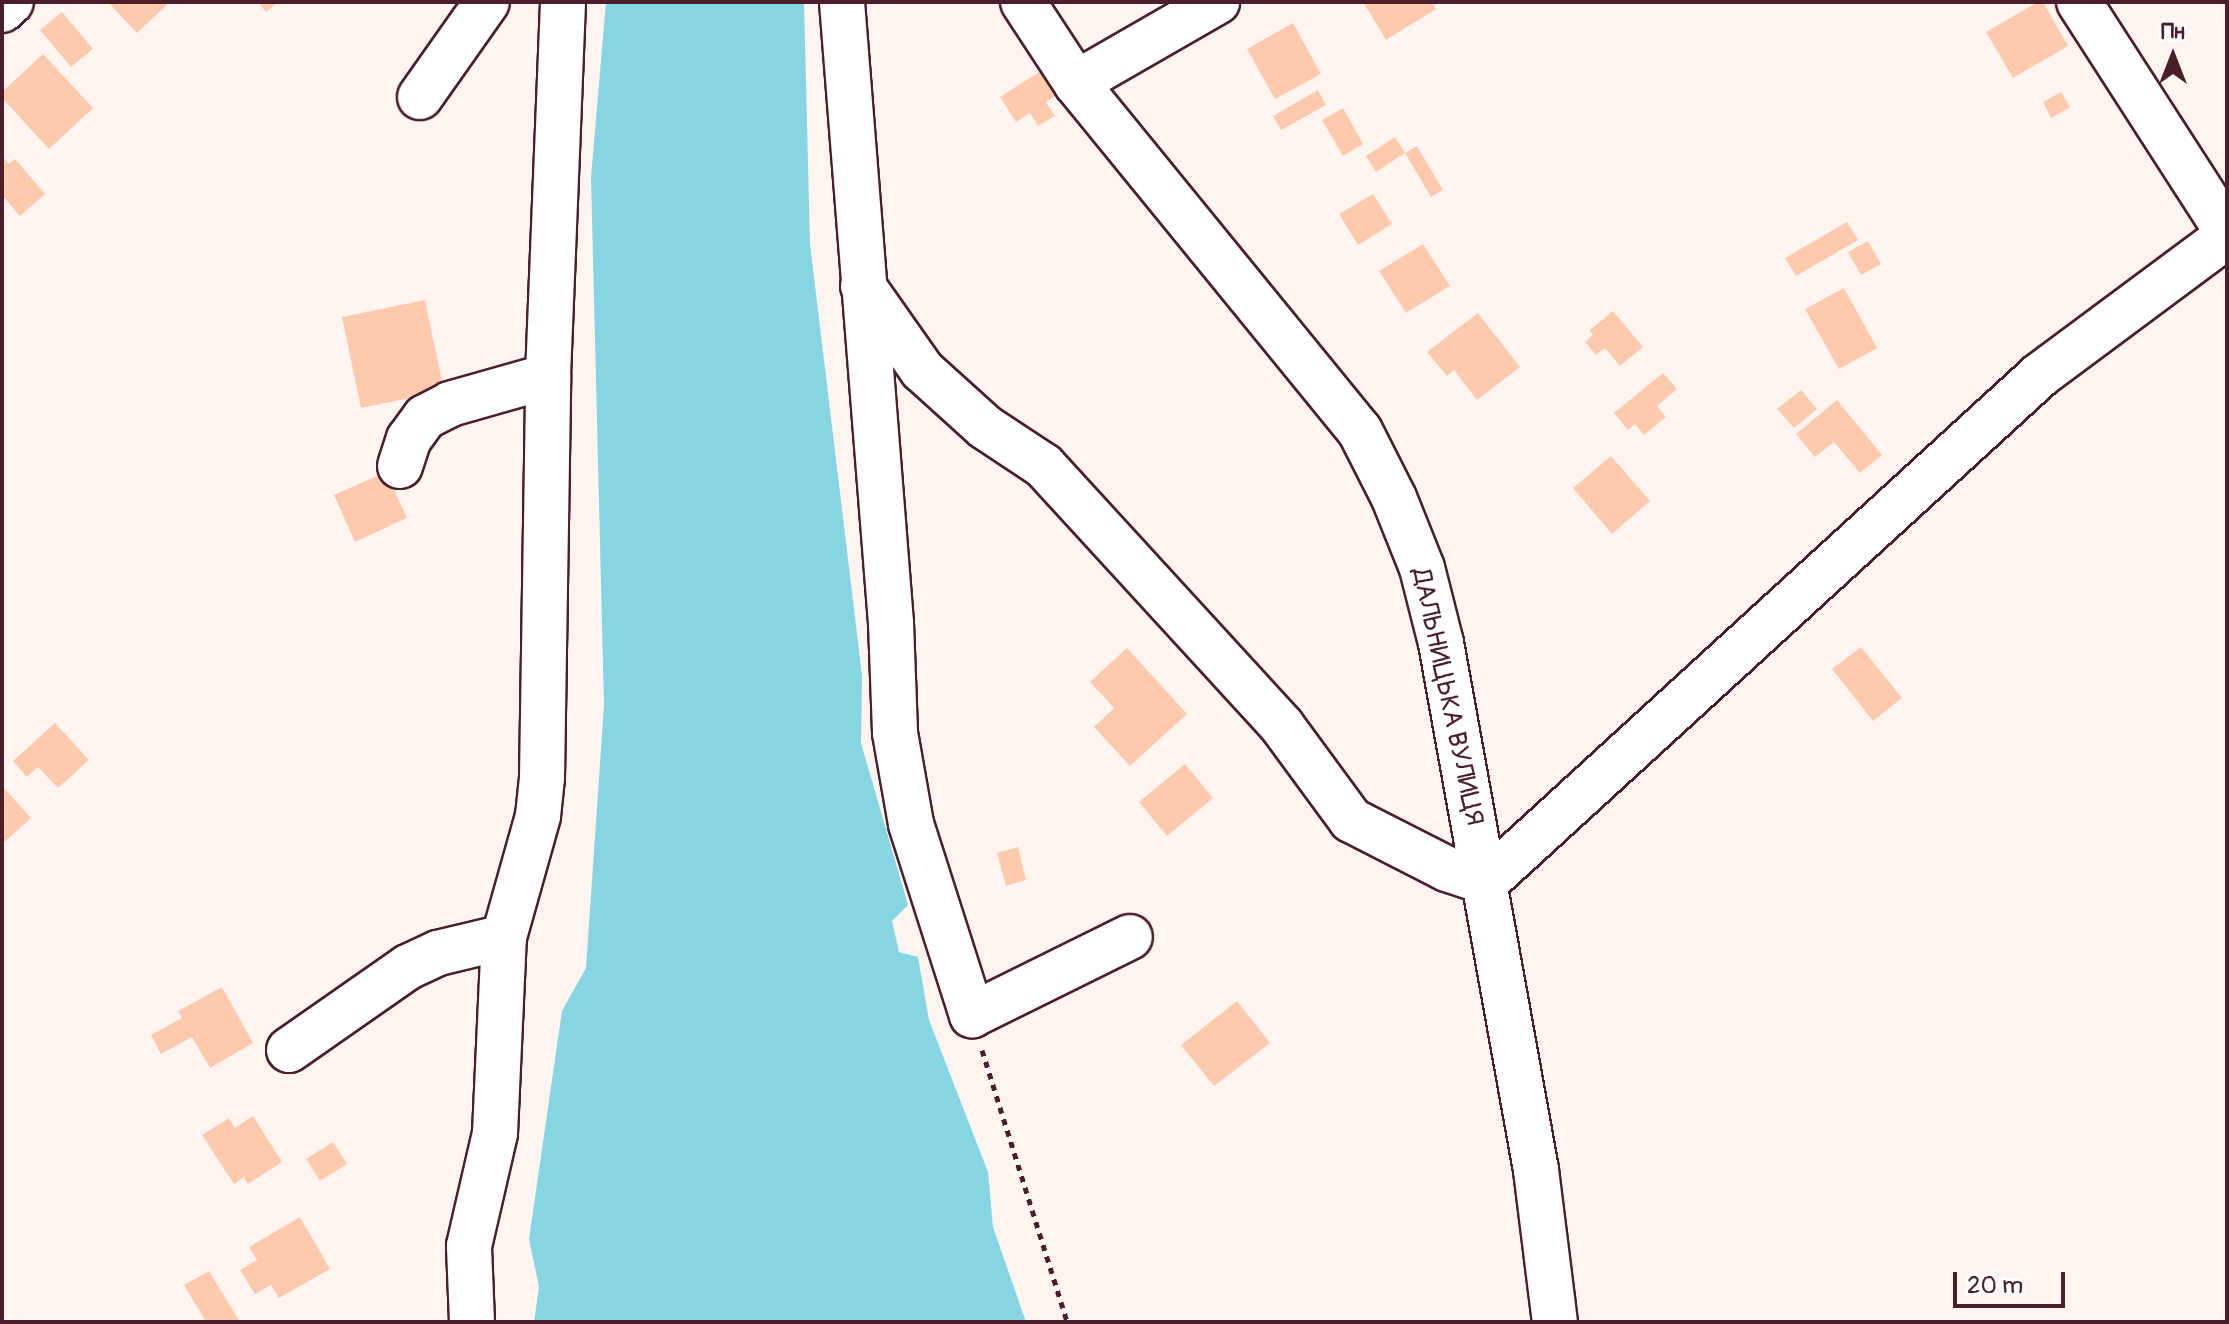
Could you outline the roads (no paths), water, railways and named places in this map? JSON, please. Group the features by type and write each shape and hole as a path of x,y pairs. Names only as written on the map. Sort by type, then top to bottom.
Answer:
{"street":[{"path":"2,10 11,2"},
{"path":"420,97 487,2"},
{"path":"472,1322 469,1246 495,1133 504,937 538,816 542,778 548,376 563,2"},
{"path":"842,2 895,733 911,824 972,1015 1130,937"},
{"name":"ДАЛЬНИЦЬКА ВУЛИЦЯ","path":"1023,2 1076,83 1360,431 1394,498 1422,568 1441,643 1536,1170 1555,1322"},
{"path":"1076,83 1217,2"},
{"path":"863,286 922,370 985,427 1044,466 1282,726 1351,820 1447,869 1486,882 2040,375 2227,234 2079,2"},
{"path":"400,466 409,439 425,417 450,404 548,376"},
{"path":"289,1050 408,967 438,953 504,937"}],"water":[{"path":"606,2 804,2 810,244 862,675 861,743 908,905 892,921 899,952 918,957 929,1020 988,1172 993,1227 1026,1322 534,1322 539,1287 529,1239 562,1011 586,968 604,705 591,177"}]}
